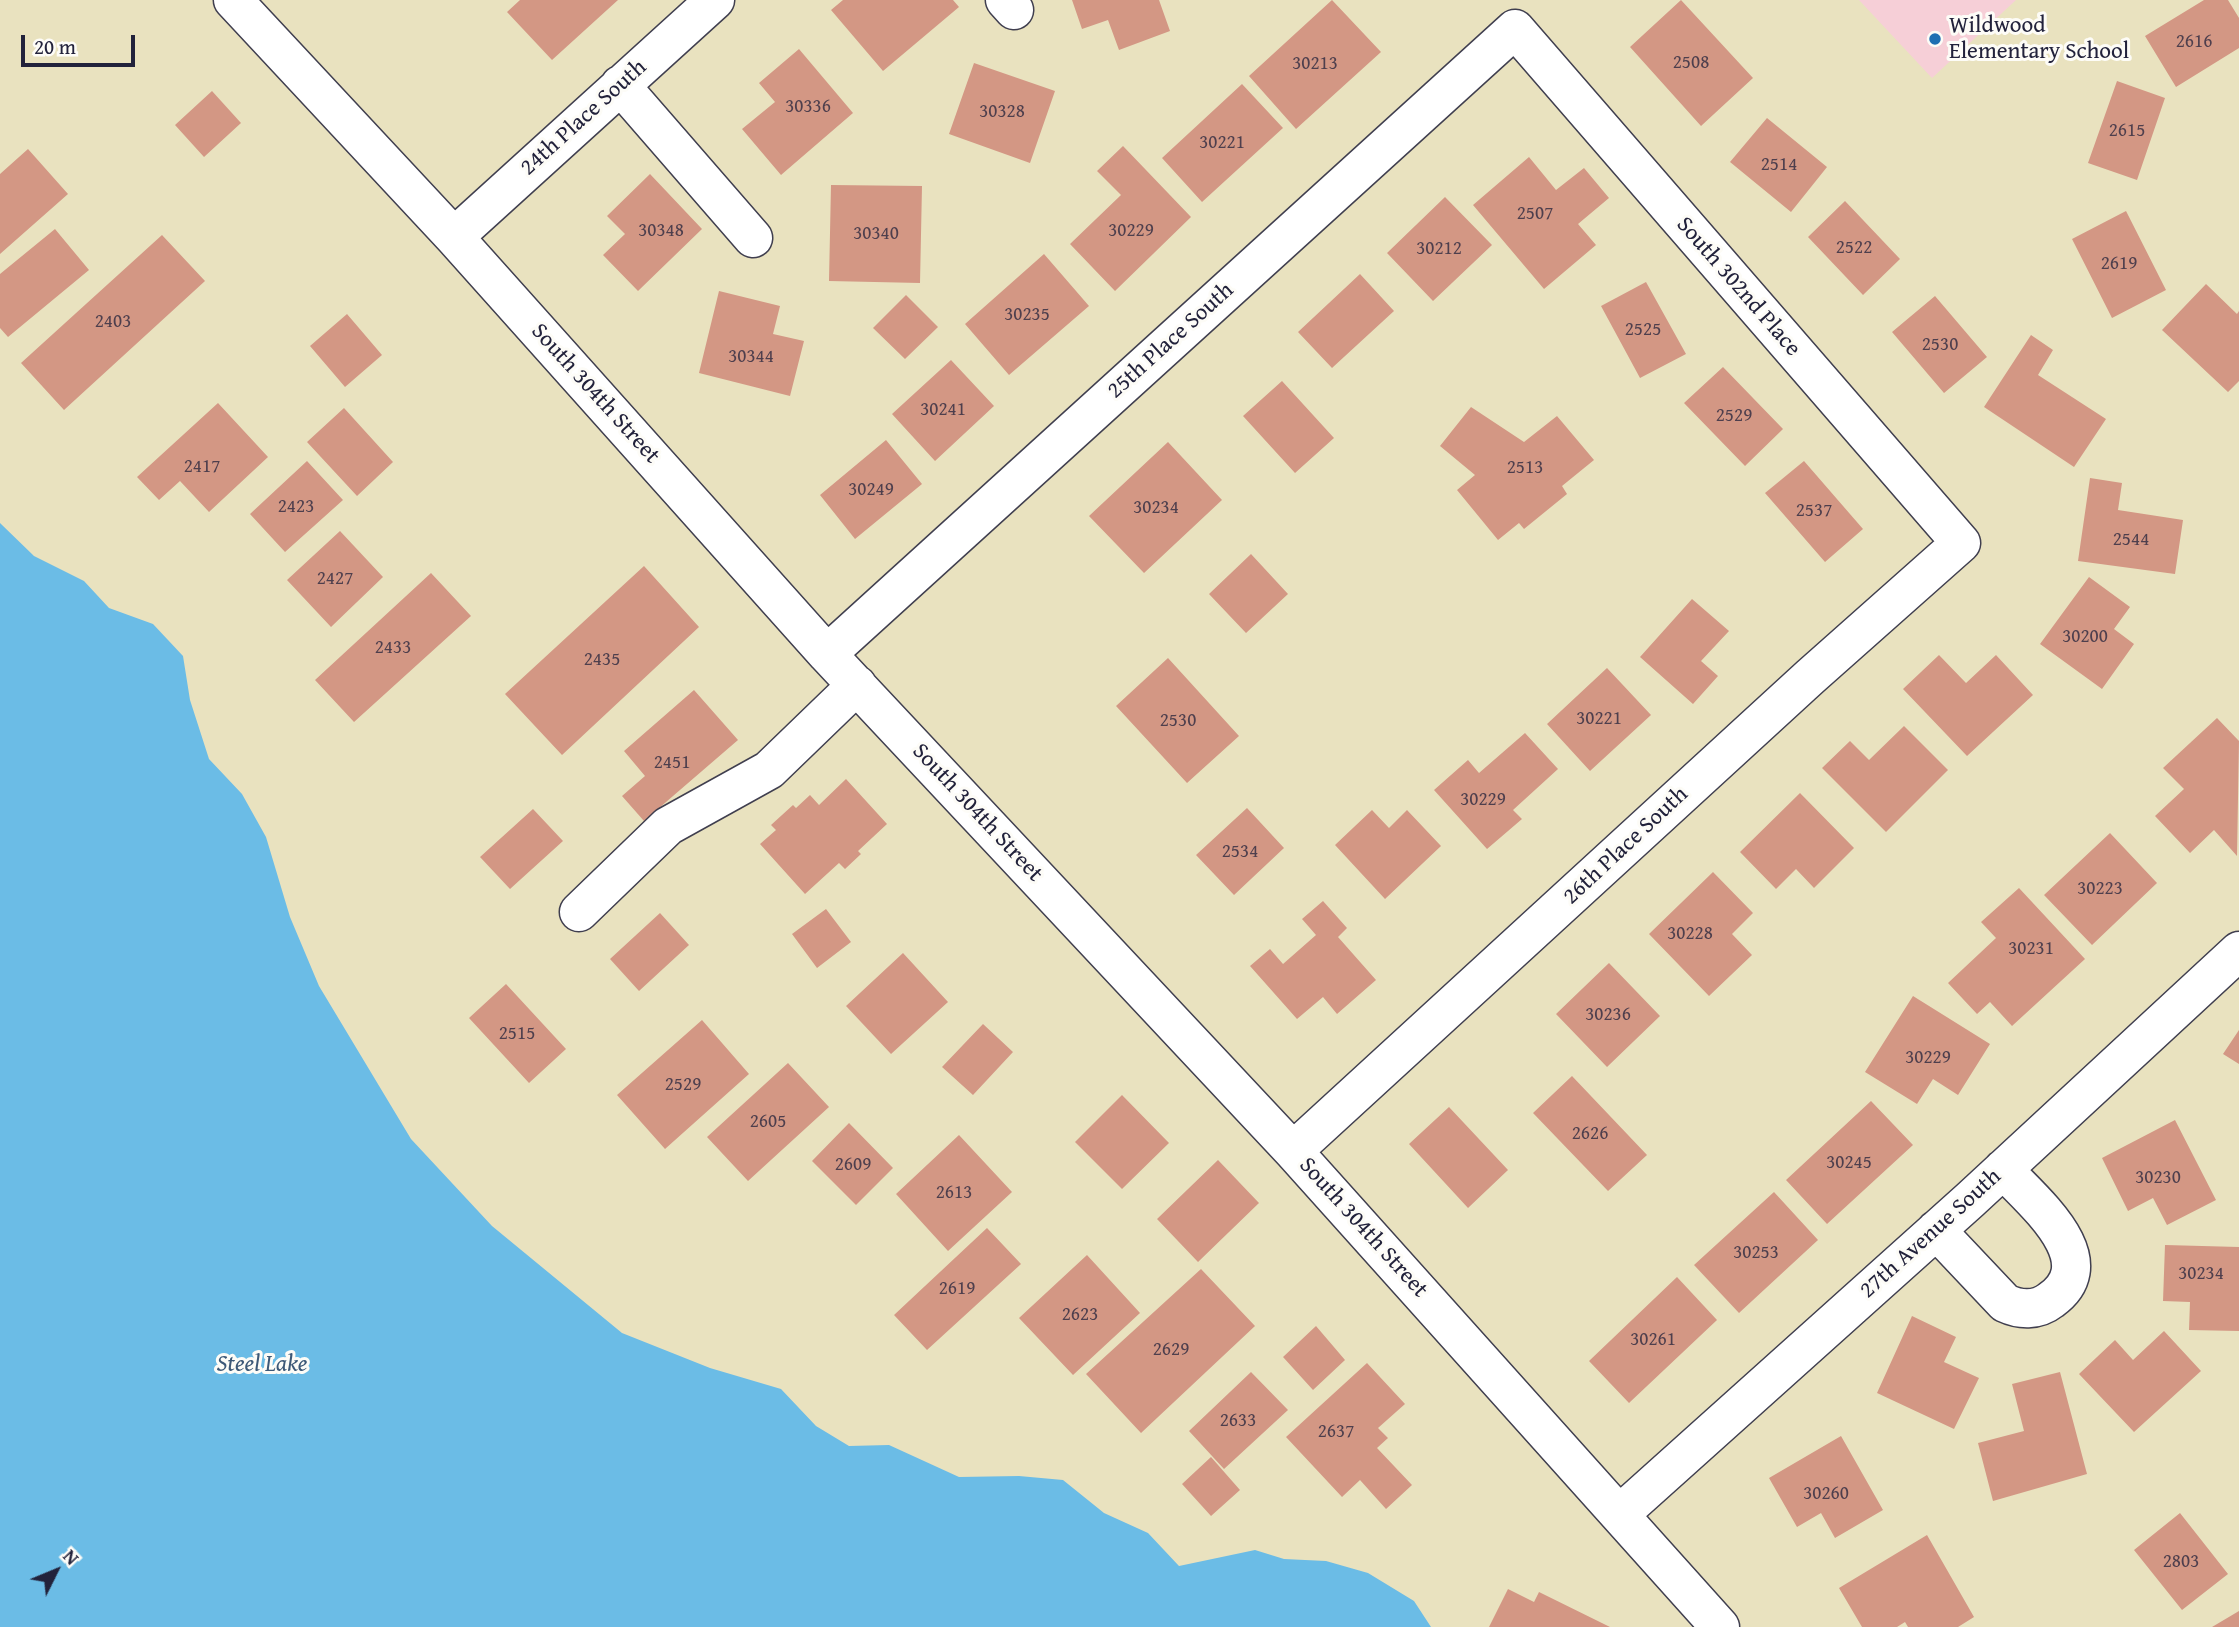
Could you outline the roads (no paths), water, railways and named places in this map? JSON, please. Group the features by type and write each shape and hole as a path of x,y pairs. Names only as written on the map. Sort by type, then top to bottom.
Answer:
{"street":[{"name":"South 304th Street","path":"233,0 454,237 827,654 1293,1151 1720,1627"},
{"name":"24th Place South","path":"454,237 715,0"},
{"name":"South 302nd Place","path":"1515,29 1961,544"},
{"name":"25th Place South","path":"827,654 1515,29"},
{"path":"620,85 753,238"},
{"name":"26th Place South","path":"1293,1151 1810,677 1961,544"},
{"path":"579,912 668,826 769,770 857,685"},
{"name":"27th Avenue South","path":"1620,1514 1936,1230 2239,951"},
{"path":"1936,1230 2005,1303 2019,1309 2049,1303 2062,1291 2072,1262 2064,1237 2003,1169"}],"water":[{"name":"Steel Lake","path":"0,523 34,556 84,581 109,608 153,624 183,656 190,700 209,759 242,794 266,837 290,917 319,986 411,1139 492,1226 622,1333 710,1368 781,1389 816,1426 849,1446 889,1445 959,1477 1019,1476 1063,1480 1104,1513 1148,1533 1179,1566 1255,1550 1284,1559 1326,1561 1368,1573 1414,1601 1431,1627 0,1627"}],"place":[{"name":"Wildwood Elementary School","path":"1935,39"}]}
